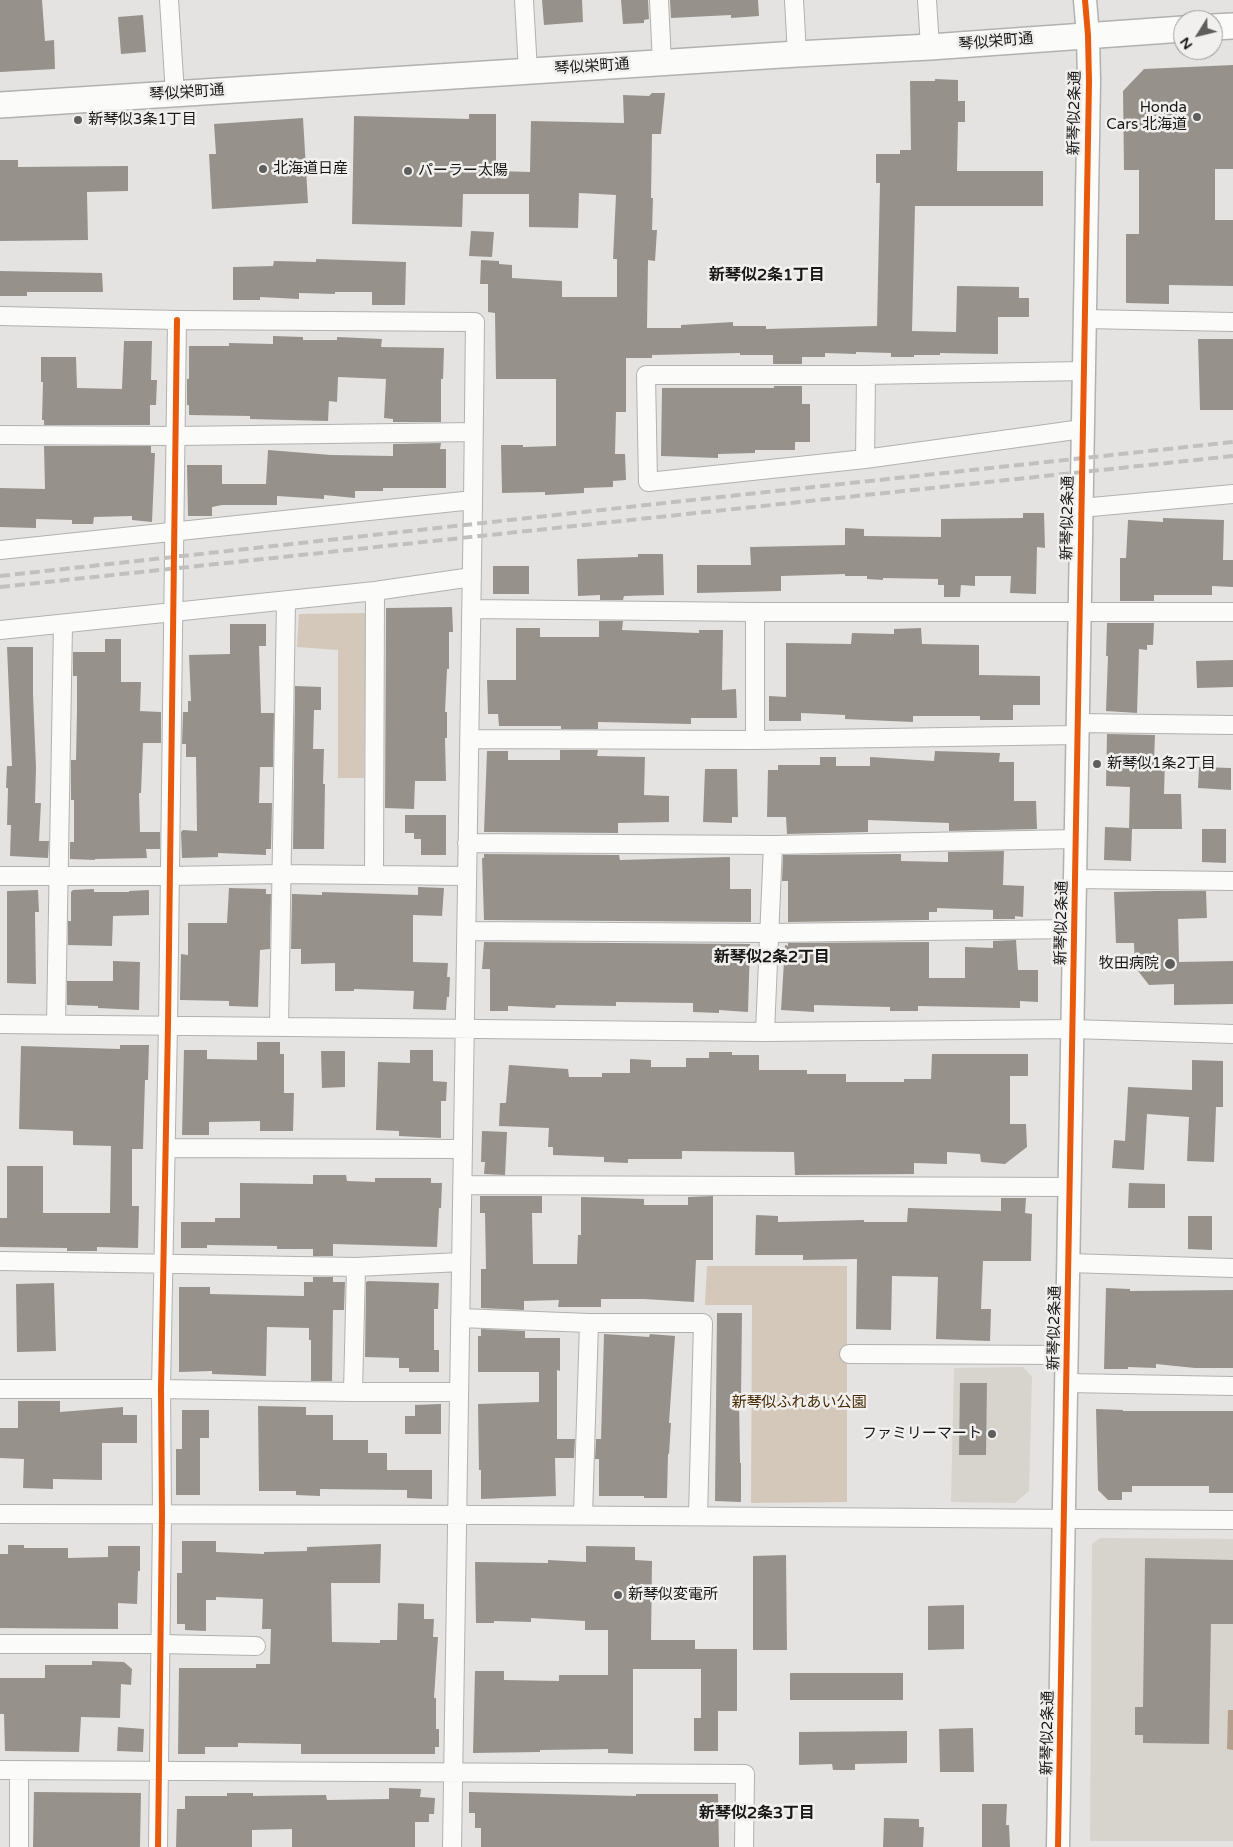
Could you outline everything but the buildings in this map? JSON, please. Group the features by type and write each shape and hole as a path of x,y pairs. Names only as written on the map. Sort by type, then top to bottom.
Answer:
{"main road":[{"name":"琴似栄町通","path":"0,105 930,47 1173,30"}],"street":[{"path":"169,0 175,94"},
{"path":"524,0 528,72"},
{"path":"658,0 662,63"},
{"path":"794,0 797,54"},
{"path":"927,0 930,47"},
{"name":"新琴似2条通","path":"1058,1847 1089,82 1085,0"},
{"path":"0,316 177,320 475,322 452,1847"},
{"path":"1085,319 1233,322"},
{"path":"158,1847 157,1771 177,320"},
{"path":"1082,429 865,459 648,482 646,375 866,375 1084,371"},
{"path":"865,459 866,375"},
{"path":"0,435 176,436 474,432"},
{"path":"1081,508 1233,494"},
{"path":"0,550 473,500"},
{"path":"0,630 374,592 472,576"},
{"path":"374,592 374,875"},
{"path":"279,1026 286,601"},
{"path":"471,609 755,612 1233,612"},
{"path":"755,612 755,740"},
{"path":"56,1024 57,876 63,624"},
{"path":"469,739 755,740 1233,725"},
{"path":"467,843 773,845 1076,839"},
{"path":"765,1032 773,845"},
{"path":"0,876 281,874 467,876"},
{"path":"1075,879 1233,881"},
{"path":"466,931 770,933 1074,929"},
{"path":"0,1024 765,1032 1072,1029 1233,1034"},
{"path":"166,1148 463,1149"},
{"path":"462,1184 1070,1186"},
{"path":"0,1261 356,1267 461,1262"},
{"path":"1068,1263 1233,1268"},
{"path":"353,1392 356,1267"},
{"path":"460,1318 589,1323 703,1323 698,1516"},
{"path":"583,1515 589,1323"},
{"path":"849,1354 1067,1355"},
{"path":"1066,1383 1233,1386"},
{"path":"0,1390 162,1389 459,1392"},
{"path":"0,1514 457,1514 1233,1520"},
{"path":"0,1644 256,1646"},
{"path":"0,1770 745,1774 744,1847"},
{"path":"19,1770 19,1847"}],"shaded area":[{"name":"ファミリーマート","path":"1023,1367 1032,1377 1029,1491 1015,1503 951,1502 954,1368"},
{"path":"1100,1538 1233,1539 1233,1841 1090,1841 1092,1544"},
{"path":"1228,1710 1233,1710 1233,1750 1227,1749"}],"green space":[{"path":"366,613 364,778 338,778 338,650 297,647 299,614"},
{"name":"新琴似ふれあい公園","path":"707,1266 847,1266 847,1502 751,1503 752,1305 705,1305"}],"railway":[{"path":"0,576 1233,442"},
{"path":"0,587 1233,456"}],"cycle path":[{"path":"1058,1847 1089,82 1085,0"},
{"path":"158,1847 162,1514 161,1389 168,1025 177,320"}],"place":[{"name":"Honda Cars 北海道","path":"1197,117"},
{"name":"新琴似3条1丁目","path":"78,120"},
{"name":"北海道日産","path":"263,169"},
{"name":"パーラー太陽","path":"408,171"},
{"name":"新琴似1条2丁目","path":"1097,764"},
{"name":"牧田病院","path":"1170,964"},
{"name":"ファミリーマート","path":"992,1434"},
{"name":"新琴似変電所","path":"618,1595"}],"district":[{"name":"新琴似2条1丁目","path":"767,276"},
{"name":"新琴似2条2丁目","path":"772,958"},
{"name":"新琴似2条3丁目","path":"757,1814"}]}
